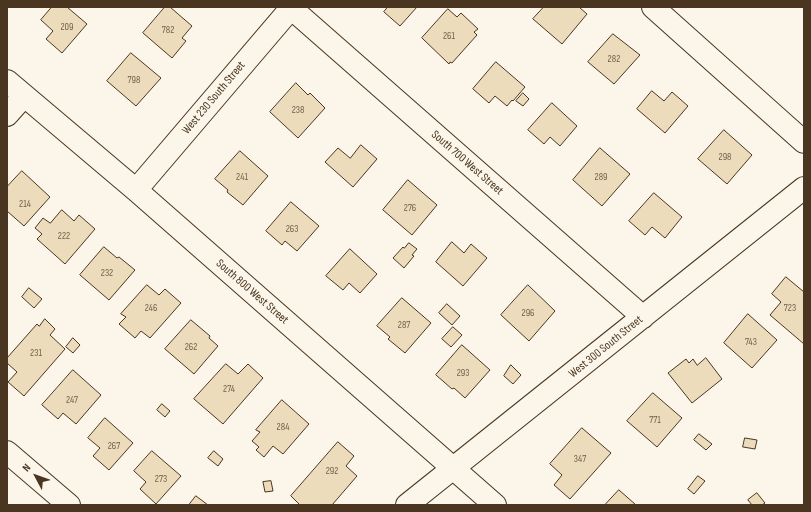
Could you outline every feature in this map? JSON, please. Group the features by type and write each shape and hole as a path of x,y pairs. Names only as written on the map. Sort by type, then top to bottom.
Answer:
{"street":[{"name":"West 230 South Street","path":"136,190 292,7"},
{"name":"South 700 West Street","path":"292,7 643,317"},
{"path":"653,7 804,142"},
{"name":"South 800 West Street","path":"7,81 136,190 496,505"},
{"path":"7,115 24,96"},
{"name":"West 300 South Street","path":"408,505 804,188"},
{"path":"7,452 68,505"}],"building":[{"path":"52,7 67,7 87,24 62,53 46,39 53,31 41,20"},
{"path":"165,7 170,7 192,26 182,38 186,41 172,58 143,33"},
{"path":"388,7 417,7 400,26 384,12"},
{"path":"544,7 579,7 587,14 562,44 533,19"},
{"path":"448,9 457,17 461,13 478,29 474,32 477,35 452,63 450,62 449,64 422,38"},
{"path":"613,34 640,55 614,84 588,62"},
{"path":"131,53 161,78 136,106 107,81"},
{"path":"496,62 525,87 507,106 495,96 489,103 473,89"},
{"path":"296,83 308,95 310,93 325,108 298,138 270,112"},
{"path":"652,91 664,101 672,92 688,106 665,133 637,109"},
{"path":"523,93 529,99 523,106 516,101"},
{"path":"552,103 577,126 560,146 550,137 544,144 528,130"},
{"path":"724,130 752,155 727,184 698,159"},
{"path":"361,145 377,159 353,187 325,162 338,148 350,158"},
{"path":"600,148 630,174 602,206 573,180"},
{"path":"240,151 268,176 243,205 227,192 228,190 215,179"},
{"path":"22,171 50,197 24,226 7,211 7,187"},
{"path":"408,180 437,205 412,235 383,210"},
{"path":"654,193 682,217 665,238 652,227 645,235 629,221"},
{"path":"291,202 319,226 297,251 285,241 282,245 266,231"},
{"path":"62,210 74,221 79,215 95,229 65,264 37,239 42,234 35,228 43,218 50,223"},
{"path":"452,242 464,253 471,244 487,258 463,286 436,262"},
{"path":"409,243 417,249 412,255 414,256 404,268 393,258"},
{"path":"104,247 135,270 109,300 80,275"},
{"path":"350,249 377,274 360,293 349,283 343,290 326,276"},
{"path":"786,277 804,292 804,344 770,315 781,302 772,294"},
{"path":"147,285 159,295 165,289 181,303 150,338 141,331 135,338 119,324 126,317 121,314"},
{"path":"528,285 555,311 529,341 501,315"},
{"path":"29,288 42,299 34,308 22,297"},
{"path":"402,298 431,323 405,353 388,339 390,337 377,326"},
{"path":"447,304 460,316 452,325 439,313"},
{"path":"748,314 777,340 752,368 724,343"},
{"path":"45,319 55,329 50,335 65,349 24,396 8,382 17,372 7,363 7,358 37,324 39,326"},
{"path":"191,320 210,336 209,338 218,346 194,374 165,349"},
{"path":"453,327 462,335 451,347 442,339"},
{"path":"73,338 80,345 73,353 66,347"},
{"path":"462,345 490,370 465,398 436,375"},
{"path":"706,358 722,379 692,403 668,373 686,359 689,363 693,359 697,365"},
{"path":"226,364 238,374 248,364 263,378 223,424 194,399"},
{"path":"511,365 521,375 513,384 504,376"},
{"path":"73,370 101,395 76,424 63,413 58,419 42,405"},
{"path":"653,393 682,418 657,447 627,421"},
{"path":"282,400 309,424 283,454 273,446 264,457 256,450 259,447 252,441 260,432 256,430"},
{"path":"162,404 170,411 165,417 157,410"},
{"path":"105,418 133,443 109,470 93,456 100,448 88,438"},
{"path":"582,428 611,453 570,499 554,485 562,475 550,464"},
{"path":"699,434 712,444 706,450 694,440"},
{"path":"745,438 757,440 755,449 743,447"},
{"path":"338,442 354,456 346,466 357,476 332,505 300,505 291,496"},
{"path":"152,451 181,476 156,504 140,489 146,482 134,471"},
{"path":"214,451 223,459 218,466 208,458"},
{"path":"698,476 705,481 694,494 688,489"},
{"path":"271,481 273,491 265,492 263,482"},
{"path":"619,490 636,505 605,505"},
{"path":"757,493 765,503 762,505 752,505 748,500"},
{"path":"196,496 208,505 189,505"}]}
